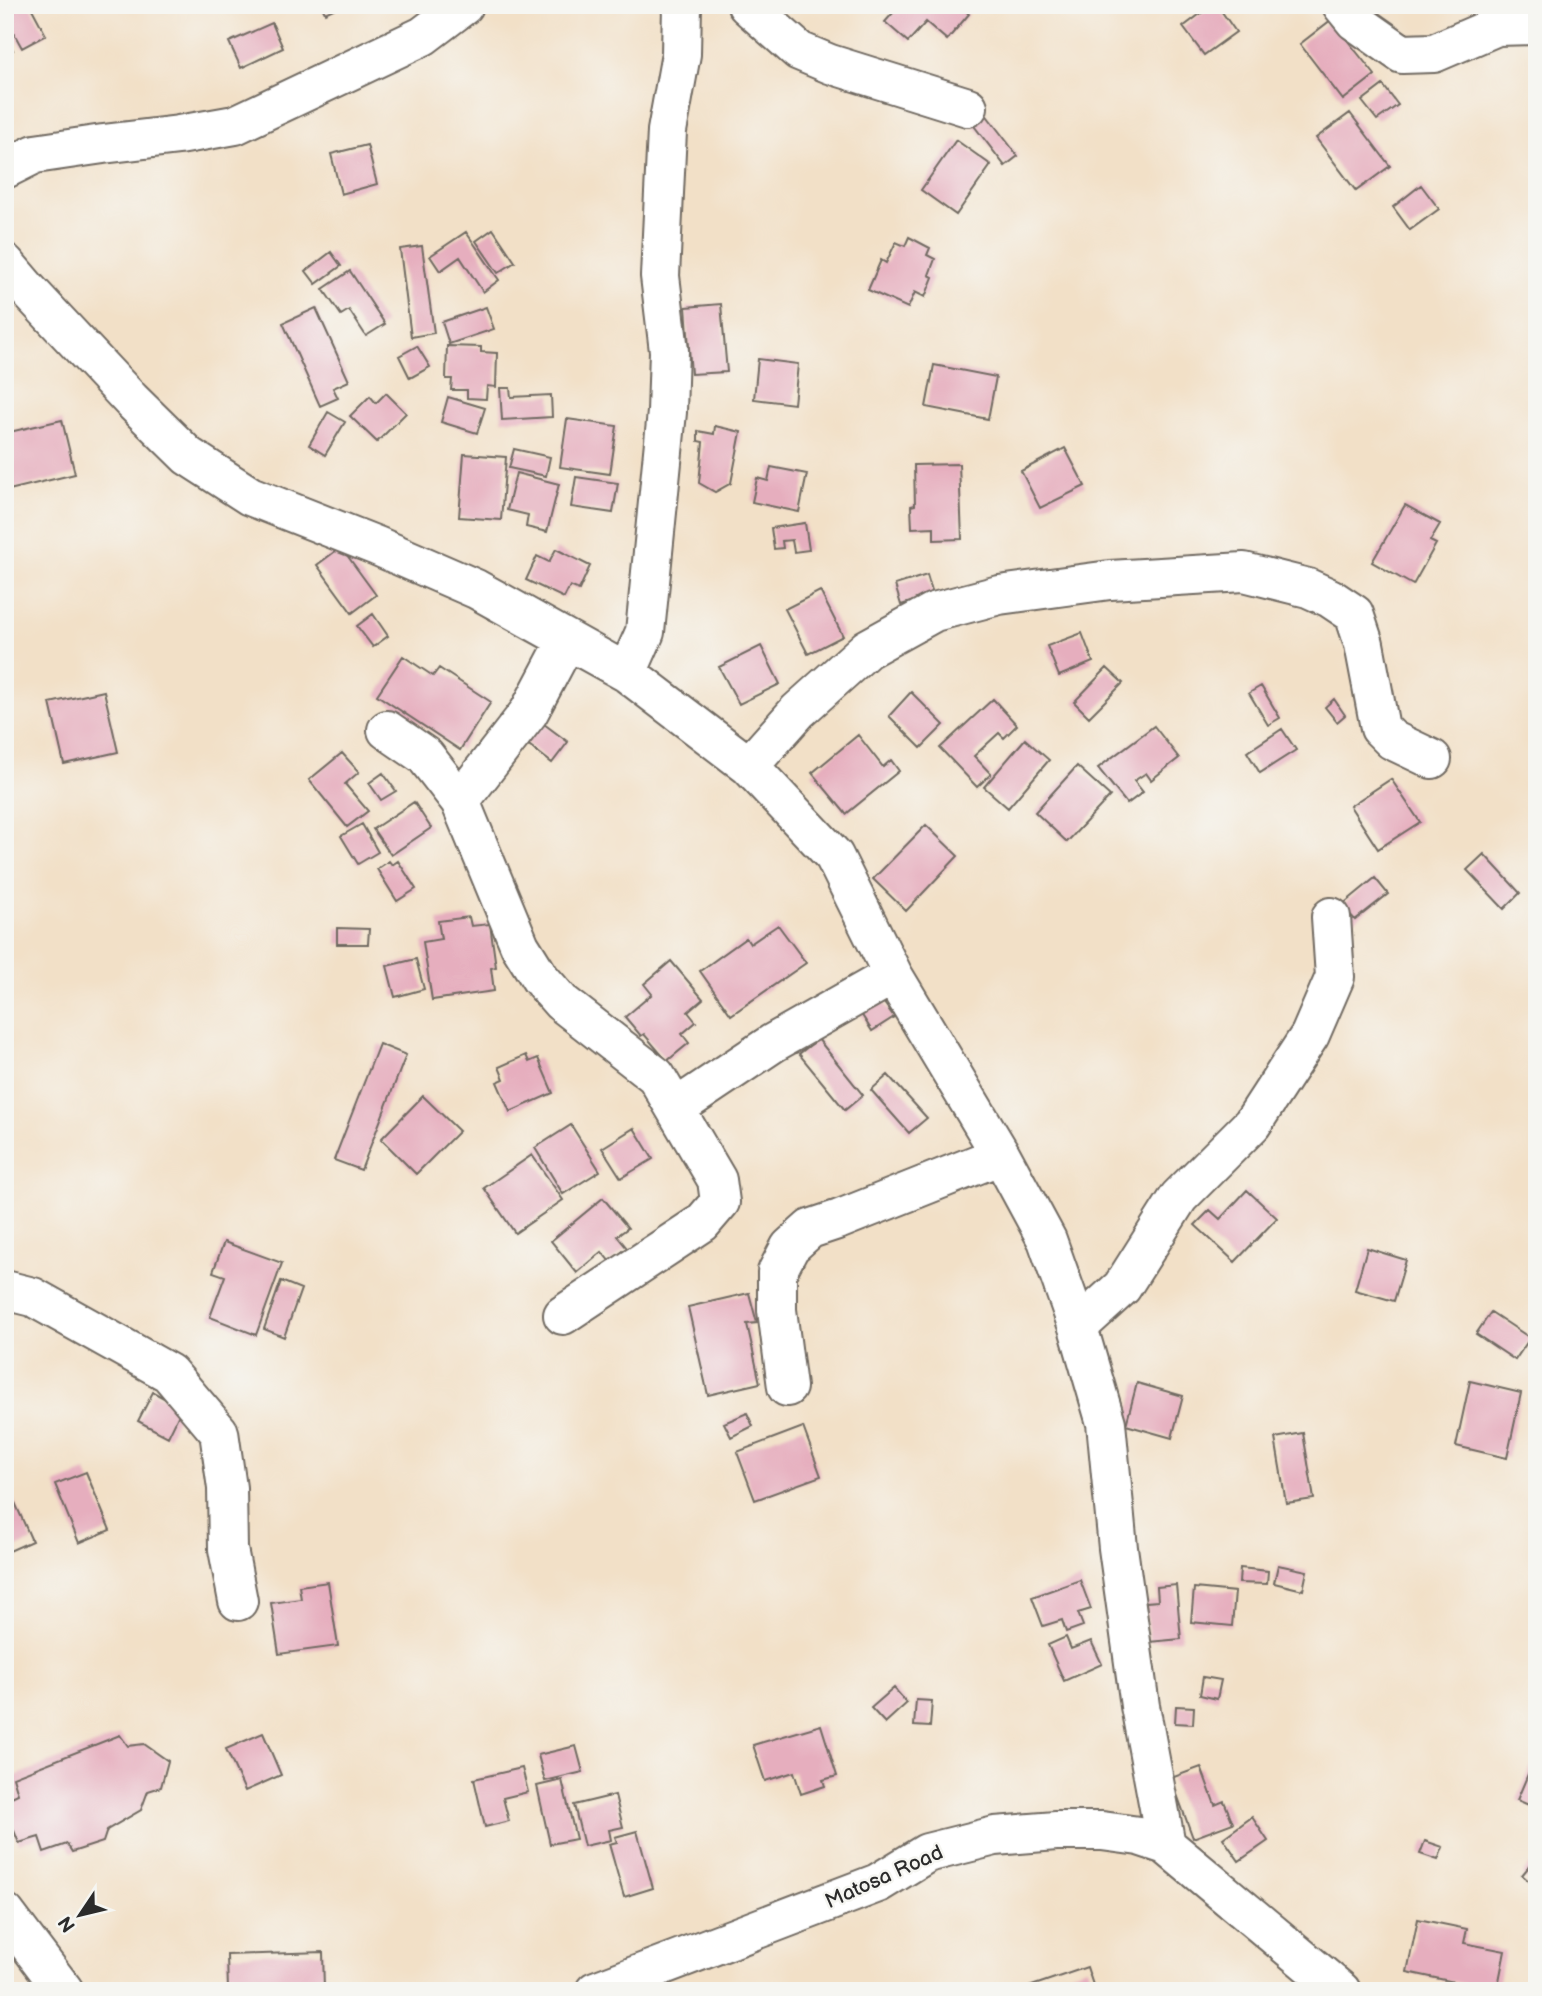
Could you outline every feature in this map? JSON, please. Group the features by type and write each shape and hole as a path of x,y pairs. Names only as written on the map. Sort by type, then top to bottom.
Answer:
{"street":[{"path":"5,170 35,154 235,125 423,36 464,5"},
{"path":"627,673 645,632 667,412 669,351 660,276 667,131 681,54 682,5"},
{"path":"747,5 799,51 830,64 968,107"},
{"path":"1342,5 1354,21 1402,54 1434,53 1497,26 1537,25"},
{"path":"5,263 131,400 188,456 250,496 476,589 627,673 749,766 834,856 893,975 1001,1155 1047,1240 1078,1327 1106,1423 1118,1548 1140,1706 1166,1845"},
{"path":"749,766 798,711 867,649 934,612 999,595 1096,582 1244,572 1308,588 1330,598 1354,614 1364,644 1380,727 1392,740 1432,759"},
{"path":"460,801 529,712 567,640"},
{"path":"387,730 425,756 460,801 520,946 540,978 561,1002 656,1076 717,1180 720,1202 702,1223 563,1315"},
{"path":"1078,1327 1122,1287 1179,1197 1252,1124 1310,1035 1335,977 1331,917"},
{"path":"676,1108 773,1043 893,975"},
{"path":"787,1387 776,1310 777,1272 790,1247 810,1229 1001,1155"},
{"path":"5,1290 33,1297 169,1373 219,1433 227,1488 228,1549 238,1601"},
{"name":"Matosa Road","path":"595,1991 877,1883 927,1853 995,1836 1056,1831 1102,1831 1139,1836 1166,1845 1341,1991"},
{"path":"5,1913 64,1991"}],"building":[{"path":"5,5 30,5 46,35 22,48 5,17"},
{"path":"321,5 342,5 325,13"},
{"path":"900,5 959,5 969,14 947,40 926,22 908,42 885,22"},
{"path":"1212,5 1217,5 1236,32 1204,55 1183,27"},
{"path":"1331,20 1375,75 1343,100 1300,44"},
{"path":"272,23 283,48 241,68 229,42"},
{"path":"5,37 13,50 5,54"},
{"path":"1383,85 1398,105 1377,120 1362,101"},
{"path":"981,108 1018,156 1005,166 968,118"},
{"path":"1350,113 1390,166 1356,191 1316,138"},
{"path":"956,140 991,165 956,215 921,190"},
{"path":"367,145 377,184 341,194 331,154"},
{"path":"1421,185 1439,209 1410,230 1393,207"},
{"path":"493,229 515,262 498,273 476,241"},
{"path":"466,232 499,280 483,292 460,257 440,271 430,256"},
{"path":"909,237 930,248 927,255 935,259 929,275 933,277 925,297 915,292 908,308 868,290 881,260 886,263 896,242 905,246"},
{"path":"422,246 434,333 411,337 400,249"},
{"path":"331,252 341,266 316,284 306,271"},
{"path":"350,271 385,324 366,336 349,310 341,315 323,289"},
{"path":"721,304 727,372 691,374 686,307"},
{"path":"486,307 494,329 449,344 442,322"},
{"path":"316,308 349,381 333,388 338,398 320,406 283,323"},
{"path":"417,346 430,367 410,378 399,356"},
{"path":"447,346 481,347 481,352 497,353 496,387 487,386 486,399 467,398 467,390 451,390 452,379 446,379"},
{"path":"758,359 798,364 794,404 754,399"},
{"path":"934,365 996,377 988,419 926,407"},
{"path":"500,388 510,388 511,397 551,395 552,417 502,420"},
{"path":"386,393 406,413 377,442 350,416 370,396 376,403"},
{"path":"448,397 485,408 477,433 441,422"},
{"path":"328,412 345,422 325,455 309,445"},
{"path":"567,419 617,426 610,474 560,467"},
{"path":"62,420 75,474 5,491 5,433"},
{"path":"715,426 741,432 731,483 715,492 699,483 703,442 698,441 698,431 714,434"},
{"path":"1065,448 1085,486 1040,508 1021,471"},
{"path":"514,449 550,457 546,476 509,468"},
{"path":"464,454 506,457 501,520 459,517"},
{"path":"959,464 962,539 934,540 934,527 912,528 911,506 915,505 914,465"},
{"path":"771,467 807,474 799,512 752,502 757,478 768,481"},
{"path":"516,473 559,484 547,532 526,527 528,515 507,510"},
{"path":"576,477 618,483 613,513 571,507"},
{"path":"1405,505 1440,524 1430,541 1436,544 1413,585 1372,562"},
{"path":"805,523 809,550 794,552 792,540 782,541 783,548 774,549 771,528"},
{"path":"341,547 376,595 352,613 317,565"},
{"path":"556,549 590,566 579,590 570,586 564,598 526,580 537,556 549,562"},
{"path":"927,575 933,595 901,605 895,585"},
{"path":"820,591 843,636 808,654 785,609"},
{"path":"373,614 388,636 373,647 357,626"},
{"path":"1082,633 1093,662 1059,676 1047,646"},
{"path":"761,646 780,684 739,704 719,667"},
{"path":"403,656 433,676 439,668 491,702 460,750 377,695"},
{"path":"1107,668 1123,683 1089,717 1074,702"},
{"path":"1261,686 1280,718 1268,725 1249,693"},
{"path":"104,691 118,752 64,764 50,703"},
{"path":"911,692 944,725 921,748 889,716"},
{"path":"993,699 1017,725 1004,738 999,733 974,756 991,774 977,787 940,748"},
{"path":"1334,699 1345,715 1337,722 1325,707"},
{"path":"540,721 568,742 552,763 525,742"},
{"path":"1154,726 1179,758 1151,780 1146,773 1134,781 1143,792 1127,804 1098,768"},
{"path":"1282,729 1296,750 1260,773 1247,752"},
{"path":"858,735 883,767 891,760 899,771 846,814 812,773"},
{"path":"1025,739 1049,760 1008,808 984,787"},
{"path":"342,753 359,772 345,784 368,811 347,827 309,780"},
{"path":"1077,766 1110,796 1067,842 1035,812"},
{"path":"383,773 396,791 381,800 369,783"},
{"path":"1391,779 1420,822 1378,849 1350,806"},
{"path":"414,802 431,828 391,855 373,829"},
{"path":"362,824 378,852 358,864 341,836"},
{"path":"926,825 958,856 906,911 873,879"},
{"path":"1484,854 1520,893 1504,909 1467,870"},
{"path":"389,861 392,865 398,861 416,889 397,901 377,869"},
{"path":"1375,878 1388,894 1355,920 1342,905"},
{"path":"469,917 471,926 490,924 496,967 491,968 494,991 432,1000 423,942 441,939 438,921"},
{"path":"778,925 806,963 731,1015 700,971 746,938 750,944"},
{"path":"337,928 369,929 368,944 337,944"},
{"path":"416,959 424,989 395,997 387,966"},
{"path":"671,961 703,999 688,1012 696,1022 682,1034 689,1043 667,1061 625,1017 652,994 644,984"},
{"path":"876,992 894,1017 872,1031 856,1006"},
{"path":"818,1039 863,1095 845,1110 799,1054"},
{"path":"379,1044 406,1055 361,1170 334,1160"},
{"path":"526,1055 529,1062 538,1058 553,1093 510,1112 497,1082 504,1079 499,1067"},
{"path":"888,1075 927,1118 909,1133 871,1090"},
{"path":"423,1096 459,1131 416,1174 381,1139"},
{"path":"571,1125 600,1171 563,1194 535,1148"},
{"path":"634,1128 653,1159 621,1178 602,1148"},
{"path":"532,1155 563,1200 515,1233 484,1188"},
{"path":"1247,1190 1277,1218 1235,1262 1195,1225 1210,1210 1220,1219"},
{"path":"603,1198 628,1228 617,1236 627,1248 610,1262 602,1252 577,1273 551,1241"},
{"path":"224,1242 282,1263 256,1335 210,1317 225,1276 213,1272"},
{"path":"1367,1248 1406,1260 1394,1301 1355,1290"},
{"path":"281,1281 301,1289 284,1337 264,1329"},
{"path":"749,1293 757,1323 747,1324 760,1383 708,1395 688,1307"},
{"path":"1491,1312 1530,1338 1515,1360 1476,1334"},
{"path":"1470,1381 1521,1393 1507,1458 1456,1446"},
{"path":"1137,1383 1183,1396 1172,1438 1126,1425"},
{"path":"153,1392 182,1408 168,1437 138,1421"},
{"path":"747,1413 753,1426 731,1437 724,1423"},
{"path":"803,1427 821,1476 755,1500 737,1452"},
{"path":"1303,1433 1314,1499 1286,1503 1275,1438"},
{"path":"86,1472 110,1530 79,1543 55,1484"},
{"path":"5,1480 32,1541 5,1553"},
{"path":"1278,1565 1307,1571 1303,1590 1274,1583"},
{"path":"1240,1568 1268,1571 1267,1584 1239,1583"},
{"path":"1080,1580 1091,1609 1078,1613 1083,1626 1066,1632 1062,1620 1043,1626 1032,1597"},
{"path":"328,1582 338,1646 279,1654 271,1603 301,1599 299,1586"},
{"path":"1176,1585 1181,1639 1149,1642 1146,1602 1158,1601 1157,1587"},
{"path":"1194,1588 1235,1592 1232,1626 1191,1622"},
{"path":"1066,1637 1071,1649 1091,1641 1102,1664 1064,1681 1048,1645"},
{"path":"1203,1677 1221,1680 1217,1699 1200,1695"},
{"path":"894,1688 907,1703 885,1723 871,1708"},
{"path":"916,1700 932,1701 930,1727 914,1726"},
{"path":"1176,1706 1194,1707 1193,1724 1175,1723"},
{"path":"821,1725 837,1776 823,1780 825,1786 801,1794 794,1772 765,1781 753,1745"},
{"path":"263,1733 281,1775 245,1791 226,1749"},
{"path":"120,1735 128,1746 144,1744 168,1761 161,1787 148,1791 141,1810 107,1830 103,1842 72,1852 67,1844 44,1852 39,1837 19,1843 5,1809 5,1800 18,1794 13,1777"},
{"path":"576,1746 583,1772 545,1781 538,1755"},
{"path":"1537,1753 1537,1806 1536,1808 1517,1800"},
{"path":"1201,1767 1215,1805 1224,1801 1233,1823 1193,1838 1171,1778"},
{"path":"522,1768 528,1792 503,1798 509,1821 485,1827 474,1779"},
{"path":"562,1780 576,1839 550,1844 537,1786"},
{"path":"615,1795 623,1827 609,1830 611,1840 584,1846 574,1805"},
{"path":"1252,1817 1268,1841 1239,1861 1223,1838"},
{"path":"637,1831 653,1888 624,1897 609,1844 617,1842 615,1837"},
{"path":"1425,1841 1443,1847 1438,1860 1420,1854"},
{"path":"1537,1857 1537,1888 1522,1875"},
{"path":"1418,1919 1467,1929 1464,1943 1505,1951 1497,1991 1407,1972"},
{"path":"323,1952 324,1989 228,1991 227,1955"},
{"path":"1087,1967 1095,1991 1020,1991 1020,1990"}]}
